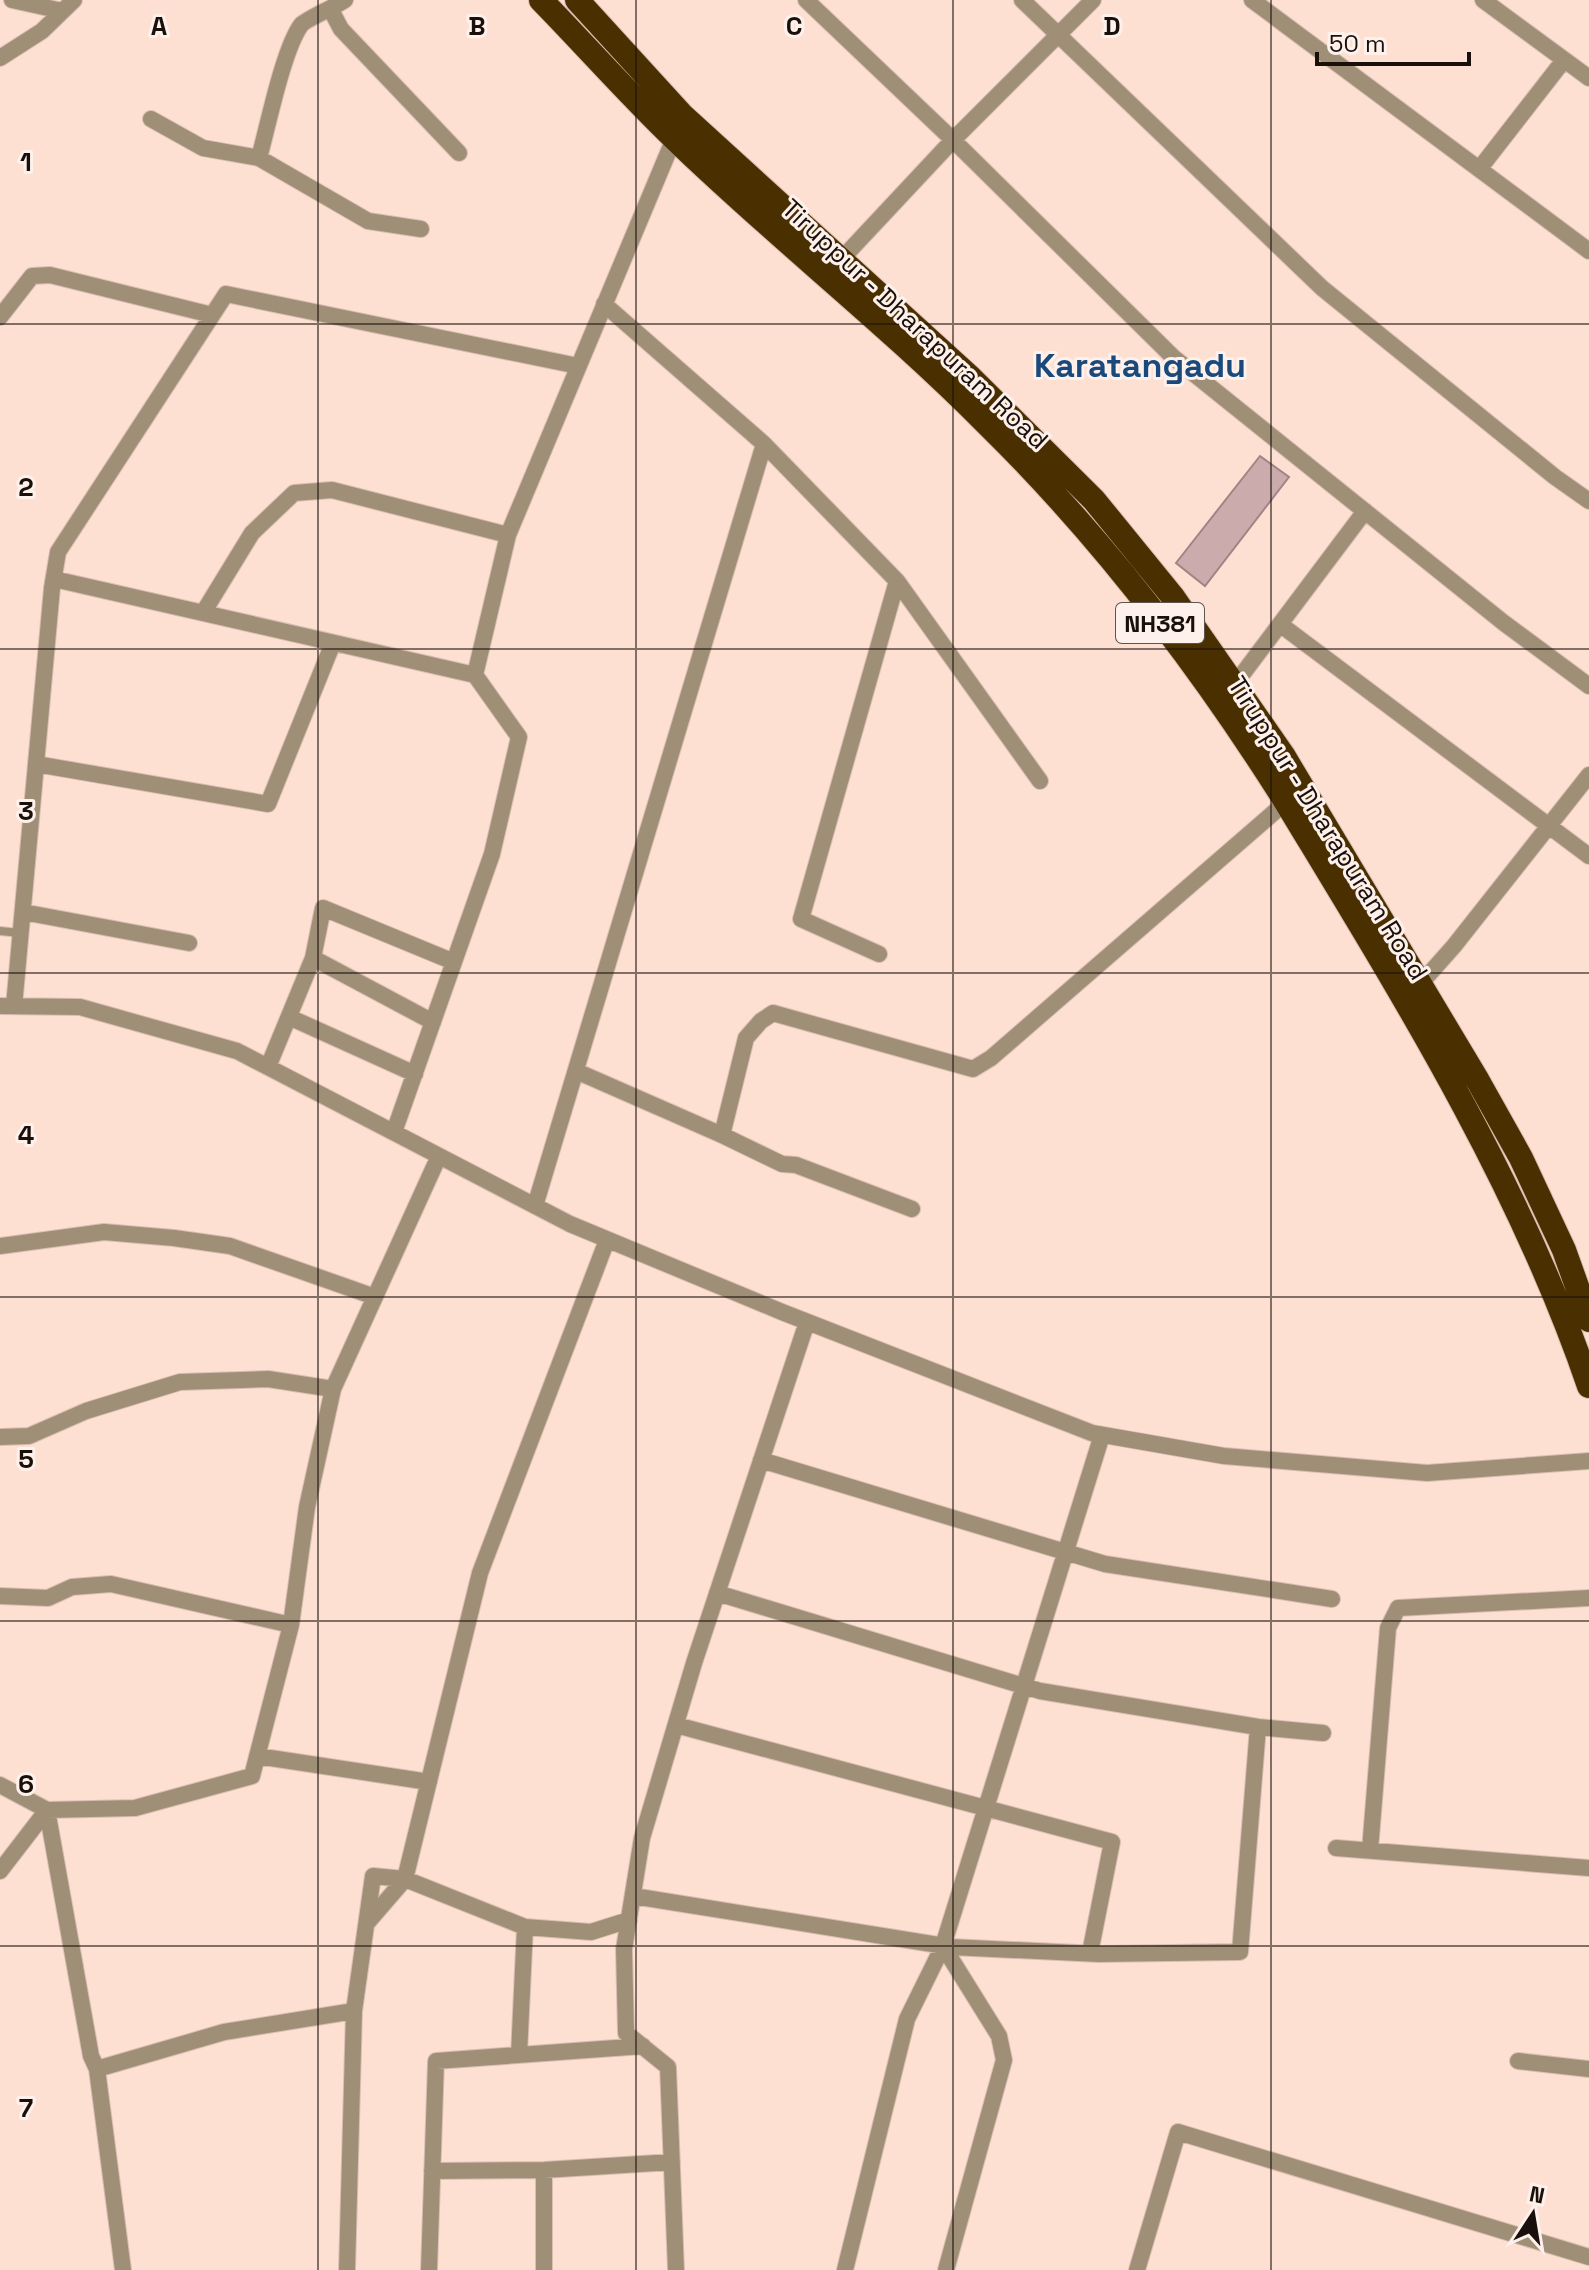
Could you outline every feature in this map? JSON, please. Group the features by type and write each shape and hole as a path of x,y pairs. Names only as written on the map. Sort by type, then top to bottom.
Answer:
{"highway":[{"name":"Tiruppur - Dharapuram Road","path":"541,0 834,267 989,425 1087,531 1181,650 1255,753 1411,993 1566,1319 1589,1386"},
{"name":"NH381","path":"588,4 679,127"},
{"name":"NH381","path":"834,267 971,378 1094,500 1173,597 1283,755 1411,993 1478,1081 1521,1158 1564,1250 1589,1320"}],"street":[{"path":"12,0 68,6"},
{"path":"806,0 1173,357 1504,623 1589,686"},
{"path":"1022,0 1322,288 1555,477 1589,501"},
{"path":"834,267 953,140 1093,0"},
{"path":"1252,0 1589,251"},
{"path":"1483,0 1589,78"},
{"path":"259,158 290,49 303,23 338,5 341,29 459,153"},
{"path":"0,58 42,31 68,6"},
{"path":"1480,168 1564,60"},
{"path":"151,119 203,148 259,158 368,221 421,229"},
{"path":"475,675 508,535 679,127"},
{"path":"0,317 32,276 50,275 212,315"},
{"path":"578,366 226,294 58,552 23,912 7,1006 80,1007 237,1051 535,1206 607,1240 1092,1433 1224,1456 1427,1473 1589,1461"},
{"path":"604,304 764,444 897,581 1040,781"},
{"path":"535,1206 764,444"},
{"path":"203,613 252,533 294,493 332,490 508,535"},
{"path":"1235,684 1365,511"},
{"path":"54,579 475,675 519,737 492,854 394,1132"},
{"path":"879,954 801,919 897,581"},
{"path":"1281,625 1589,856"},
{"path":"36,764 268,804 333,643"},
{"path":"1411,993 1589,775"},
{"path":"722,1135 746,1038 773,1013 973,1069 991,1058 1286,802"},
{"path":"268,1067 313,958 323,908 454,962"},
{"path":"23,912 189,943"},
{"path":"313,958 433,1022"},
{"path":"289,1017 415,1074"},
{"path":"576,1071 782,1164 796,1165 912,1209"},
{"path":"0,1785 47,1810 135,1808 252,1776 291,1625 307,1507 333,1389 439,1156"},
{"path":"0,1246 104,1232 174,1238 230,1246 375,1297"},
{"path":"366,1924 405,1879 480,1573 607,1240"},
{"path":"676,2270 668,2067 626,2033 624,1949 642,1838 717,1593 807,1322"},
{"path":"0,1437 29,1436 86,1411 180,1382 268,1379 333,1389"},
{"path":"845,2270 907,2019 943,1946 1102,1435"},
{"path":"761,1460 1105,1564 1332,1599"},
{"path":"0,1596 48,1598 72,1587 111,1584 291,1625"},
{"path":"717,1593 1040,1691 1258,1727 1323,1733"},
{"path":"1370,1850 1388,1628 1398,1608 1589,1598"},
{"path":"676,1725 1112,1842 1090,1953"},
{"path":"633,1896 943,1946 1090,1953 1240,1952 1258,1727"},
{"path":"257,1756 429,1782"},
{"path":"0,1871 47,1810"},
{"path":"47,1810 91,2056 97,2069 123,2270"},
{"path":"1336,1848 1589,1868"},
{"path":"347,2270 354,2011 373,1876 405,1879 525,1927 591,1932 629,1920"},
{"path":"519,2055 525,1927"},
{"path":"943,1946 999,2036 1004,2060 946,2270"},
{"path":"97,2069 224,2032 354,2011"},
{"path":"429,2270 436,2061 643,2046"},
{"path":"1518,2061 1589,2069"},
{"path":"1137,2270 1178,2132 1589,2257"},
{"path":"432,2171 544,2170 672,2162"},
{"path":"544,2170 544,2270"}],"lane":[{"path":"0,931 20,933"}],"building":[{"path":"1260,456 1289,477 1205,586 1176,563"}],"district":[{"name":"Karatangadu","path":"1140,365"}]}
